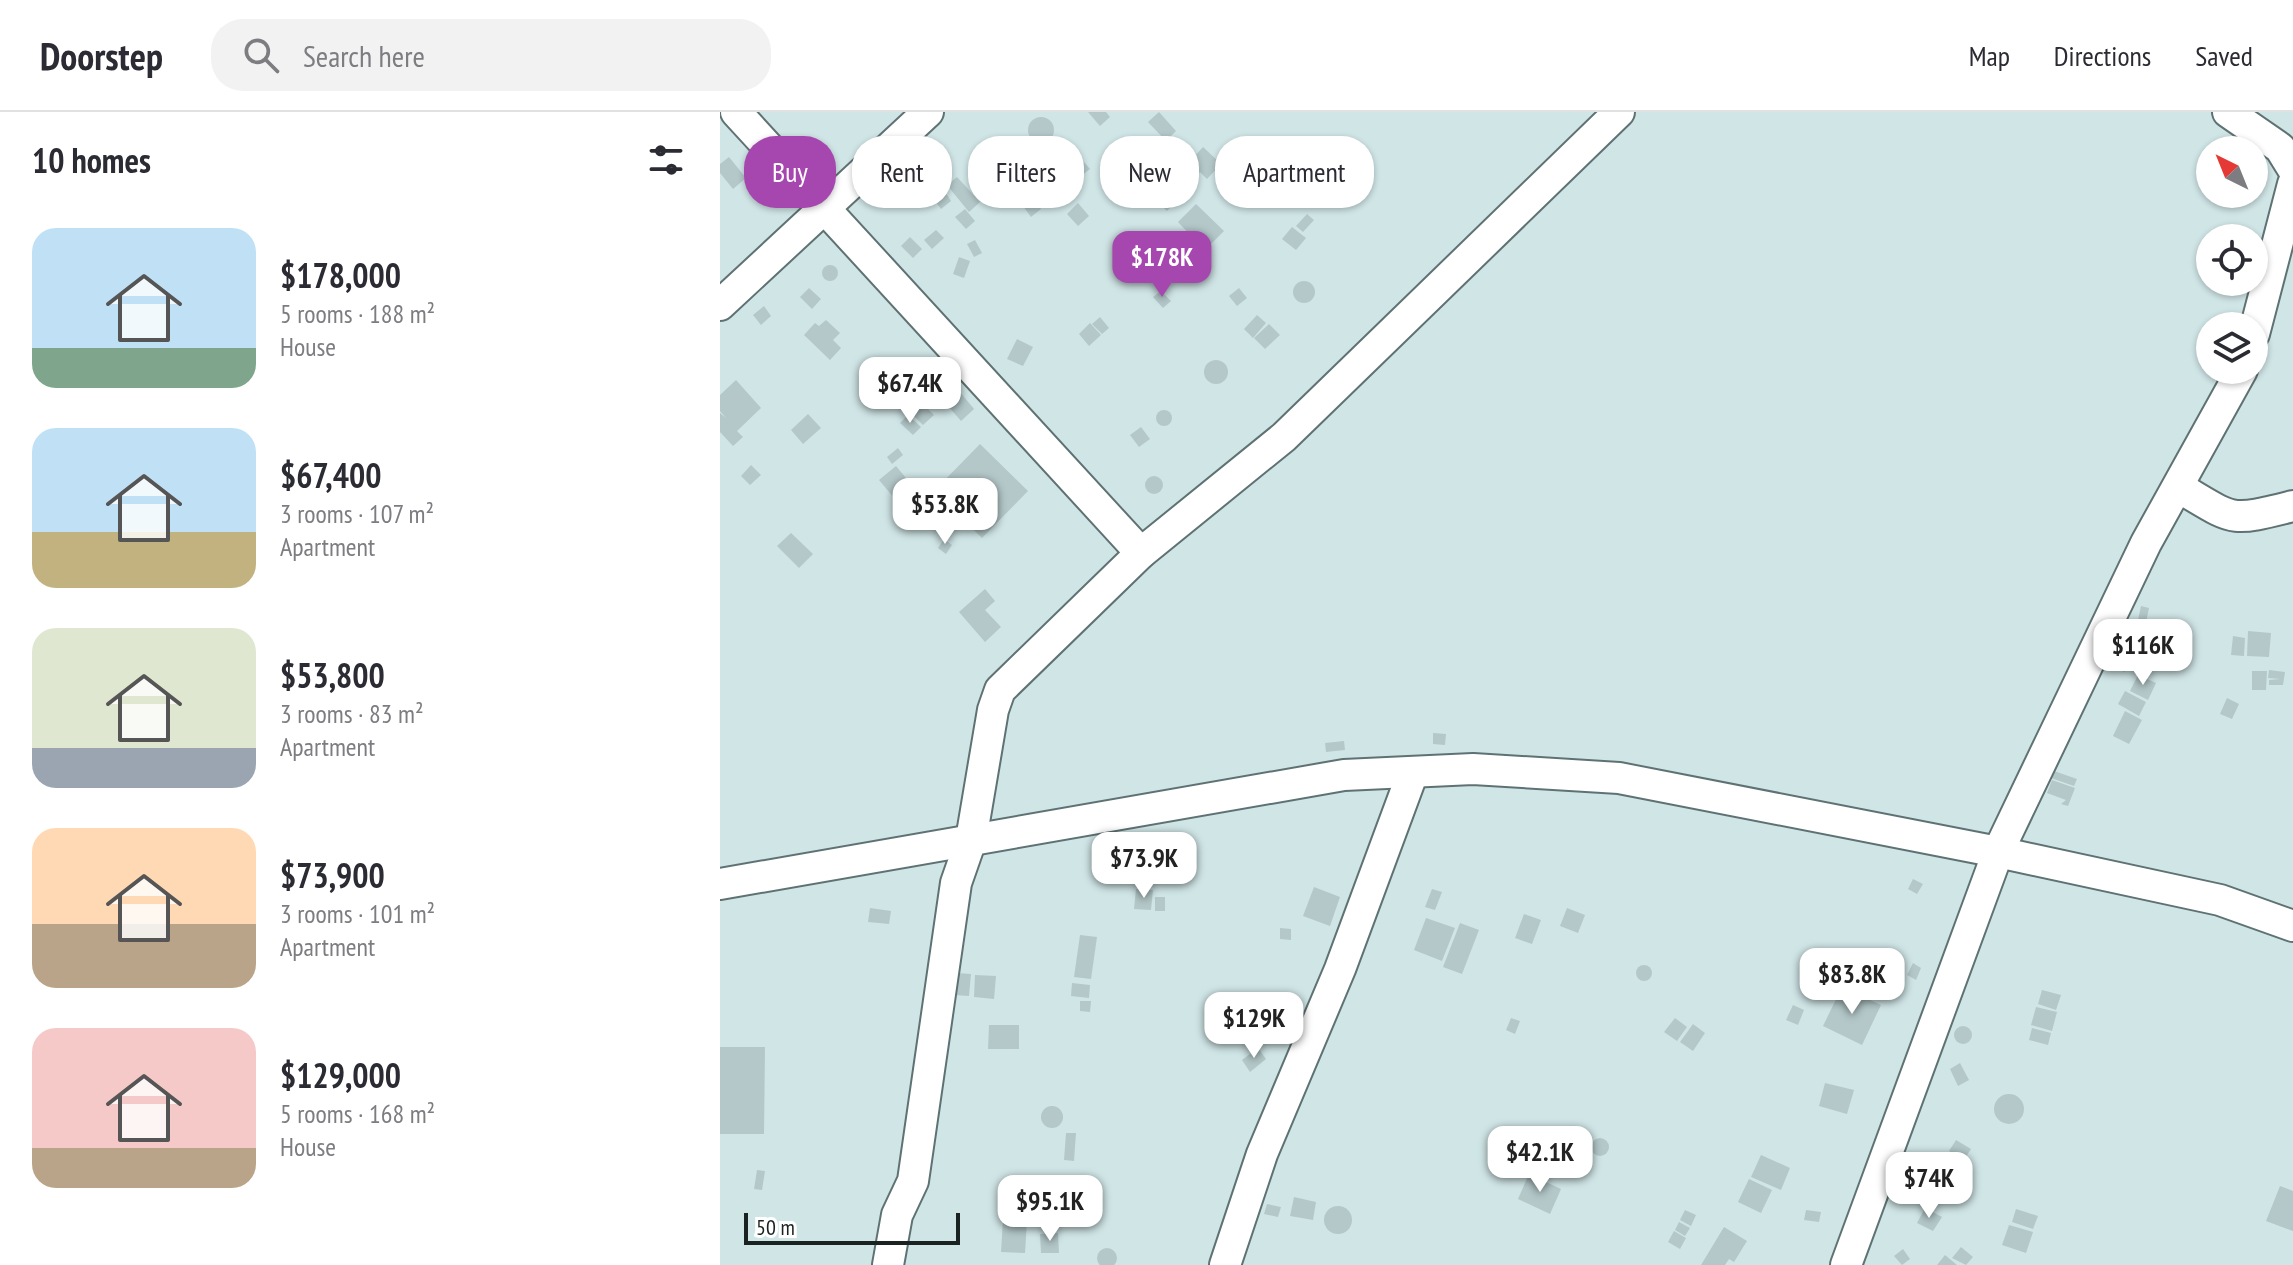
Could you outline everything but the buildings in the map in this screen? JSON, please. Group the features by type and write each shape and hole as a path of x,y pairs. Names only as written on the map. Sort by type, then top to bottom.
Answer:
{"street":[{"path":"736,112 758,136"},
{"path":"836,199 928,112"},
{"path":"888,1265 897,1215 913,1181 954,897 971,840 993,710 1000,690 1141,553 1284,437 1619,112"},
{"path":"2228,112 2280,148 2293,169"},
{"path":"2260,312 2293,184"},
{"path":"720,305 826,208 1141,553"},
{"path":"1852,1261 1998,852 2146,543 2180,488 2235,384"},
{"path":"2180,488 2229,517 2241,519 2293,506"},
{"path":"720,884 1344,775 1473,769 1619,778 1998,852 2220,900 2293,926"},
{"path":"1225,1265 1262,1154 1340,969 1413,772"}]}
